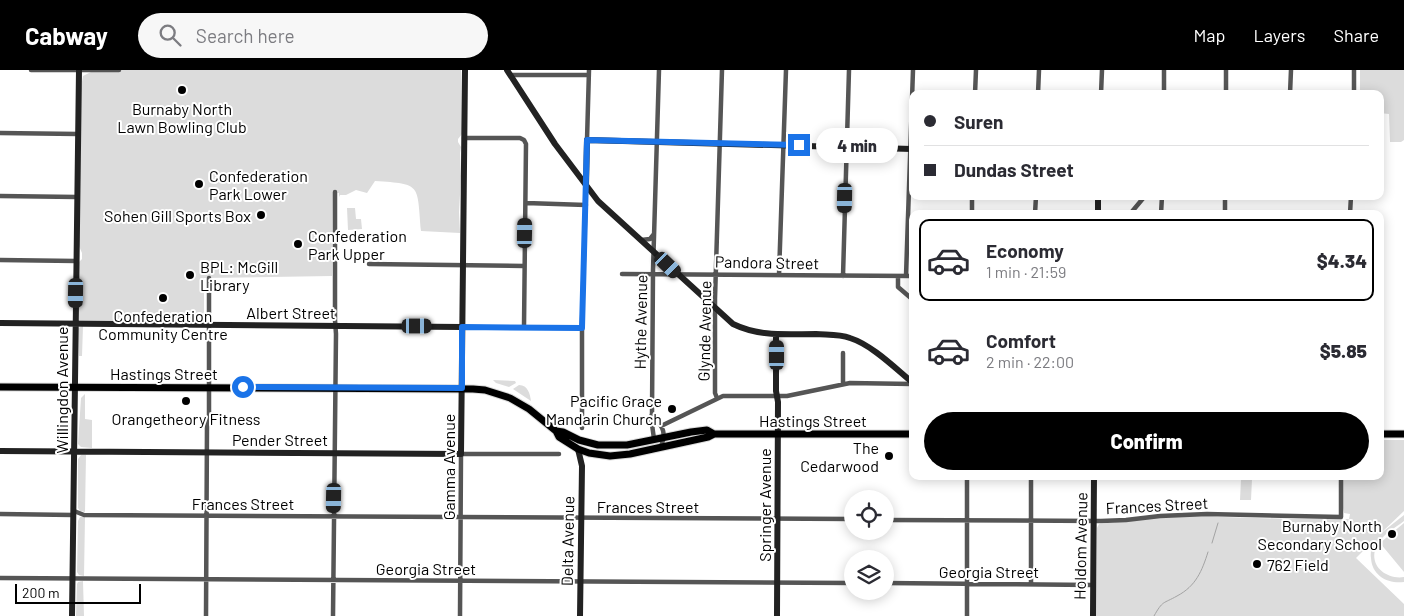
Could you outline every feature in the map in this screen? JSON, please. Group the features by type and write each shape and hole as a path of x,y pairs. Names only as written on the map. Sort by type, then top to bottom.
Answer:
{"main road":[{"name":"Hastings Street","path":"0,386 462,388 485,390 510,398 530,409 556,431 559,438 589,453 622,455 708,438 714,434"},
{"name":"Hastings Street","path":"556,431 598,445 627,445 707,430 714,434 909,434"},
{"path":"1384,434 1404,434"}],"street":[{"path":"31,70 119,70"},
{"name":"Willingdon Avenue","path":"72,616 79,70"},
{"name":"Gamma Avenue","path":"460,616 465,70"},
{"name":"Hythe Avenue","path":"654,439 651,422 653,274 659,70"},
{"name":"Glynde Avenue","path":"717,398 716,310 722,70"},
{"path":"780,275 786,70"},
{"path":"843,276 849,70"},
{"path":"912,90 913,70"},
{"path":"975,90 976,70"},
{"path":"1038,90 1039,70"},
{"path":"1102,70 1102,90"},
{"path":"1164,70 1164,90"},
{"path":"1226,70 1226,90"},
{"path":"1290,90 1291,70"},
{"path":"1354,70 1354,90"},
{"path":"508,72 589,73 582,328 582,428"},
{"path":"508,72 555,144 586,187 602,205 733,324 762,334 849,337 863,343 909,381"},
{"path":"0,133 78,134"},
{"path":"464,138 520,138 526,144 524,327"},
{"path":"587,140 909,149"},
{"path":"333,616 335,192"},
{"path":"0,196 77,197"},
{"path":"906,276 909,200"},
{"path":"1133,210 1142,200"},
{"path":"526,203 586,205"},
{"path":"641,240 650,239 654,233"},
{"path":"0,260 76,260"},
{"path":"368,264 524,266"},
{"name":"Pandora Street","path":"622,274 906,276"},
{"path":"898,276 898,287 909,296"},
{"path":"206,616 206,452 209,387 210,278"},
{"name":"Albert Street","path":"0,324 582,328"},
{"name":"Springer Avenue","path":"776,334 778,433 777,616"},
{"path":"843,353 843,384"},
{"path":"661,426 717,398 727,396 777,396 843,384 909,383"},
{"path":"652,414 664,431 661,447"},
{"name":"Delta Avenue","path":"578,449 582,466 580,616"},
{"name":"Pender Street","path":"0,451 559,454"},
{"name":"Delta Avenue","path":"582,466 589,453"},
{"path":"967,480 967,616"},
{"path":"1030,584 1031,480"},
{"name":"Holdom Avenue","path":"1093,616 1094,480"},
{"name":"Frances Street","path":"894,520 1094,521 1199,514 1341,517 1341,480"},
{"name":"Frances Street","path":"0,514 844,519"},
{"name":"Georgia Street","path":"0,578 844,583"},
{"name":"Georgia Street","path":"894,583 1093,585"}],"shaded area":[{"path":"91,70 461,70 462,134 458,139 461,147 460,233 421,231 419,204 414,190 401,183 375,181 367,193 356,190 339,197 339,193 333,192 332,276 204,278 204,317 207,319 203,322 79,321 79,262 82,259 79,246 81,88 83,76 91,72"},
{"path":"1360,70 1404,70 1404,140 1401,142 1390,142 1389,114 1384,113 1384,90 1360,90"},
{"path":"347,208 355,208 356,219 361,219 362,229 348,230"},
{"path":"83,326 82,356 79,356 78,328"},
{"path":"493,380 515,381 516,383 509,387 496,383"},
{"path":"519,385 526,388 531,401 513,389"},
{"path":"85,394 85,419 92,420 92,448 81,447 78,444 81,398"},
{"path":"1384,440 1404,440 1404,511 1380,534 1404,515 1404,521 1379,541 1374,559 1380,570 1391,576 1404,577 1404,582 1392,582 1382,578 1374,570 1371,554 1372,542 1356,558 1404,604 1404,616 1096,616 1097,528 1099,524 1162,517 1191,516 1349,519 1350,514 1344,513 1343,480 1384,480"},
{"path":"81,455 86,455 85,512 80,511 78,508 78,459"},
{"path":"1241,480 1252,480 1251,500 1240,500"},
{"path":"80,517 85,517 84,576 79,575 77,572 78,521"},
{"path":"1404,523 1404,572 1380,543"},
{"path":"83,581 84,616 76,616 77,584"}],"waterway":[{"path":"1212,543 1218,523"},
{"path":"1154,616 1162,605 1184,592 1194,583 1201,572 1208,552"}],"place":[{"name":"Burnaby North Lawn Bowling Club","path":"182,90"},
{"name":"Confederation Park Lower","path":"199,184"},
{"name":"Sohen Gill Sports Box","path":"261,215"},
{"name":"Confederation Park Upper","path":"298,244"},
{"name":"BPL: McGill Library","path":"190,275"},
{"name":"Confederation Community Centre","path":"163,298"},
{"name":"Orangetheory Fitness","path":"186,401"},
{"name":"Pacific Grace Mandarin Church","path":"672,409"},
{"name":"The Cedarwood","path":"889,456"},
{"name":"Burnaby North Secondary School","path":"1392,534"},
{"name":"762 Field","path":"1257,564"}],"route":[{"path":"243,387 462,388 462,327 582,328 587,140 799,145"}]}
